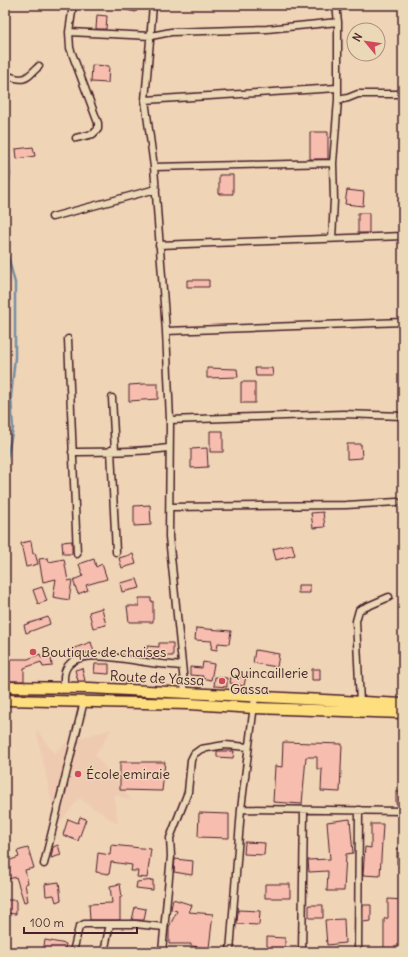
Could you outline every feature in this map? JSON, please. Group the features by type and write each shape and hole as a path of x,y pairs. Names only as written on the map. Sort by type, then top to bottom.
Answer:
{"main road":[{"name":"Route de Yassa","path":"5,687 185,693 403,704"},
{"name":"Route de Yassa","path":"5,700 189,704 254,708 403,713"}],"street":[{"path":"73,5 69,32 70,48 98,123 98,129 93,134 76,138"},
{"path":"153,5 145,100 154,167 166,331 170,420 168,448 170,507 169,537 185,693"},
{"path":"332,238 334,200 333,163 338,100 338,22 336,5"},
{"path":"69,32 151,36 172,32 267,29 338,22"},
{"path":"5,75 20,80 26,79 39,66"},
{"path":"145,100 337,88"},
{"path":"338,100 358,94 403,94"},
{"path":"154,167 333,163"},
{"path":"52,217 156,189"},
{"path":"159,245 403,236"},
{"path":"166,331 403,322"},
{"path":"68,339 70,358 72,452 77,554"},
{"path":"112,398 116,552"},
{"path":"170,420 344,414 403,416"},
{"path":"72,452 144,452 168,448"},
{"path":"170,507 346,505 397,502"},
{"path":"360,703 356,622 359,610 389,597"},
{"path":"65,688 65,673 68,665 78,659 96,656 116,656 144,662 182,666"},
{"path":"230,952 241,809 255,696"},
{"path":"44,864 84,701"},
{"path":"162,952 171,856 170,838 188,792 191,760 194,754 201,749 225,745 248,747"},
{"path":"241,809 403,811"},
{"path":"302,952 304,810"},
{"path":"358,952 359,810"},
{"path":"73,952 79,927 84,924 135,924 164,927"},
{"path":"104,952 110,924"}],"shaded area":[{"name":"École emiraie","path":"36,729 54,754 67,742 112,729 95,755 132,801 114,794 118,824 79,798 57,826"}],"building":[{"path":"115,5 138,5 136,12 115,8"},
{"path":"97,15 107,16 106,29 96,29"},
{"path":"92,65 109,66 108,83 91,82"},
{"path":"310,132 328,132 328,159 310,159"},
{"path":"33,147 35,156 17,159 16,149"},
{"path":"219,175 233,175 233,194 219,194"},
{"path":"347,190 364,192 363,206 345,204"},
{"path":"358,213 369,213 369,233 358,233"},
{"path":"187,280 209,280 209,287 187,287"},
{"path":"207,368 237,369 238,377 207,378"},
{"path":"255,368 272,368 273,376 256,376"},
{"path":"241,382 255,382 255,403 241,403"},
{"path":"158,384 158,399 129,401 129,385"},
{"path":"210,431 223,431 223,452 210,452"},
{"path":"347,444 361,444 362,458 347,459"},
{"path":"207,448 208,467 191,468 191,449"},
{"path":"150,505 151,525 134,526 134,506"},
{"path":"323,512 325,527 313,528 311,513"},
{"path":"31,541 33,554 35,553 38,564 26,567 21,543"},
{"path":"72,541 72,554 63,554 62,542"},
{"path":"292,544 295,555 276,560 273,549"},
{"path":"133,554 136,564 122,568 119,558"},
{"path":"48,558 49,562 64,559 68,581 72,580 69,600 53,597 56,579 43,582 39,559"},
{"path":"94,559 96,567 102,564 107,579 86,585 88,590 78,594 73,580 83,576 79,564"},
{"path":"137,579 140,588 122,592 120,583"},
{"path":"298,585 310,585 310,593 298,593"},
{"path":"42,587 47,601 38,604 33,590"},
{"path":"139,598 151,598 151,601 153,601 153,622 129,622 127,606 139,606"},
{"path":"102,608 106,625 93,628 89,612"},
{"path":"48,617 50,624 26,633 24,625"},
{"path":"196,628 231,631 229,644 218,643 217,650 211,649 212,641 195,640"},
{"path":"91,642 94,652 75,656 72,649"},
{"path":"159,643 173,643 173,656 155,656 155,659 146,658 147,646 159,647"},
{"path":"255,650 279,654 277,667 253,663"},
{"path":"40,654 41,658 51,657 52,666 43,667 41,662 24,668 24,681 6,681 6,659 28,659"},
{"path":"203,662 214,664 211,680 202,678 203,676 190,675 190,667 202,668"},
{"path":"95,664 109,664 109,674 94,673"},
{"path":"82,668 85,681 78,681 75,670"},
{"path":"312,669 320,669 320,680 312,680"},
{"path":"240,675 246,676 244,686 230,683 231,677 240,678"},
{"path":"215,677 227,678 227,687 214,686"},
{"path":"283,742 342,744 340,792 321,791 322,769 317,769 317,757 306,757 302,804 273,802 275,766 282,767"},
{"path":"217,751 234,751 233,758 217,757"},
{"path":"120,762 165,762 162,791 120,790"},
{"path":"396,792 403,792 403,804 396,804"},
{"path":"199,813 229,814 229,838 198,837"},
{"path":"80,817 86,819 78,841 63,835 68,819 78,823"},
{"path":"350,819 353,853 346,854 344,891 327,891 328,871 309,872 308,860 330,859 327,822"},
{"path":"371,824 383,824 380,876 363,875 365,847 371,848"},
{"path":"245,842 265,843 264,855 244,854"},
{"path":"58,845 61,855 51,858 53,847"},
{"path":"111,845 151,849 147,878 137,877 138,871 131,871 132,865 111,862 109,874 96,872 98,853 110,855"},
{"path":"28,848 34,868 25,870 28,883 25,884 28,901 24,902 16,877 5,880 5,862 19,857 17,851"},
{"path":"397,849 403,849 403,863 397,864"},
{"path":"175,859 193,861 192,875 174,872"},
{"path":"153,880 153,890 136,888 137,882"},
{"path":"59,882 61,900 56,902 54,895 46,896 45,884"},
{"path":"120,884 122,897 120,897 120,920 90,920 89,904 112,903 110,886"},
{"path":"265,884 290,884 290,898 265,898"},
{"path":"173,899 192,905 189,912 213,914 209,948 191,946 191,944 169,944 169,927 177,911 171,909"},
{"path":"388,899 403,900 403,952 384,951 384,919 388,918"},
{"path":"5,900 16,900 16,914 5,913"},
{"path":"309,905 323,905 323,918 309,918"},
{"path":"363,905 371,905 371,921 363,922"},
{"path":"135,907 146,909 144,920 132,920"},
{"path":"238,910 260,911 259,925 237,924"},
{"path":"344,919 345,943 327,945 325,920"},
{"path":"267,937 285,938 285,952 267,952"},
{"path":"45,940 66,944 64,952 43,952"}],"waterway":[{"path":"5,136 8,140 10,175 5,199"},
{"path":"5,245 15,283 15,357 11,397 13,428 5,468"},
{"path":"5,840 6,863"}],"place":[{"name":"Boutique de chaises","path":"33,652"},
{"name":"Quincaillerie Gassa","path":"222,681"},
{"name":"École emiraie","path":"78,774"}]}
